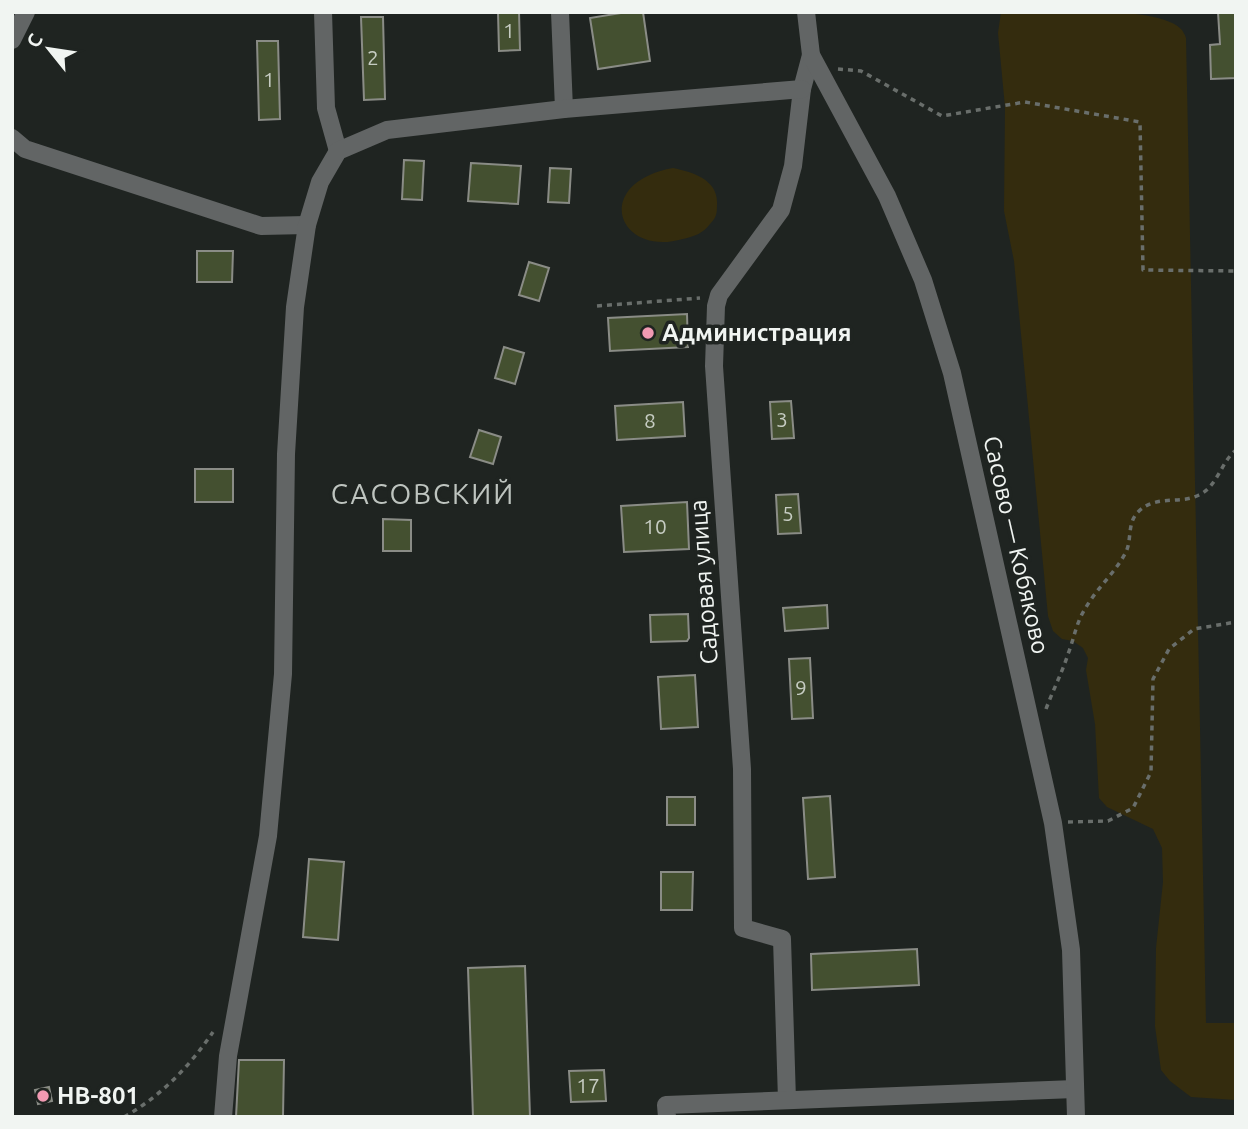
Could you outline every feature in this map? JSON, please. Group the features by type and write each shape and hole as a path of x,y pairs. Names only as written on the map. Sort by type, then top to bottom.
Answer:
{"street":[{"path":"12,40 26,12"},
{"path":"323,12 326,108 338,151"},
{"path":"560,12 564,109"},
{"name":"Сасово — Кобяково","path":"806,12 814,61 887,196 923,280 952,373 1053,823 1071,950 1076,1117"},
{"name":"Садовая улица","path":"787,1100 782,939 743,928 742,769 714,366 716,306 719,295 781,210 793,166 802,89 814,61"},
{"path":"223,1117 228,1056 268,836 283,674 286,454 295,307 307,225 320,182 338,151 387,130 564,109 802,89"},
{"path":"12,138 25,149 261,226 307,225"},
{"path":"667,1117 666,1105 1075,1089"}],"path":[{"path":"814,61 861,71 942,116 1025,102 1140,122 1143,270 1236,271"},
{"path":"597,306 719,295"},
{"path":"1031,727 1045,711 1086,606 1127,550 1132,522 1137,513 1156,501 1188,499 1201,495 1210,487 1236,450"},
{"path":"1053,823 1108,821 1133,807 1151,772 1153,679 1169,649 1194,629 1236,622"},
{"path":"124,1117 148,1103 182,1073 218,1022"}],"shaded area":[{"path":"1096,11 1148,16 1168,21 1181,29 1186,38 1206,1023 1236,1023 1236,1100 1191,1097 1170,1081 1161,1070 1155,1026 1156,948 1163,882 1162,848 1153,829 1107,807 1099,798 1095,724 1086,670 1088,658 1083,648 1073,641 1062,639 1053,631 1048,616 1014,261 1004,211 1005,107 998,33 1001,12"},
{"path":"673,168 689,172 709,183 717,196 715,218 695,236 660,242 642,238 629,229 622,216 623,202 631,188 647,176"}],"building":[{"path":"498,12 519,12 520,50 499,51"},
{"path":"643,12 650,61 598,69 590,18"},
{"path":"1218,12 1236,12 1236,78 1211,79 1210,45 1220,44"},
{"path":"361,17 383,17 385,99 364,100"},
{"path":"257,41 278,41 280,119 259,120"},
{"path":"404,160 424,161 422,200 402,199"},
{"path":"471,163 521,166 518,204 468,201"},
{"path":"550,168 571,169 569,203 548,202"},
{"path":"197,251 233,251 232,282 197,282"},
{"path":"529,262 549,268 539,301 519,295"},
{"name":"Администрация","path":"687,314 688,347 610,351 608,318"},
{"path":"504,347 524,353 515,384 495,378"},
{"path":"791,401 794,438 772,439 770,402"},
{"path":"683,402 685,436 617,440 615,406"},
{"path":"479,430 501,437 493,464 470,457"},
{"path":"195,469 233,469 233,502 195,502"},
{"path":"798,494 801,533 778,534 776,495"},
{"path":"687,502 689,549 624,552 621,506"},
{"path":"383,519 411,520 411,551 383,551"},
{"path":"827,605 828,628 785,631 783,608"},
{"path":"688,614 687,641 651,642 650,615"},
{"path":"810,658 813,718 792,719 789,659"},
{"path":"695,675 698,727 661,729 658,677"},
{"path":"830,796 835,877 808,879 803,798"},
{"path":"667,797 695,797 695,825 667,825"},
{"path":"309,859 344,862 338,940 303,937"},
{"path":"661,872 693,872 692,910 661,910"},
{"path":"917,949 919,985 812,990 811,954"},
{"path":"525,966 530,1117 473,1117 468,968"},
{"path":"239,1060 284,1060 283,1117 236,1117"},
{"path":"604,1070 606,1101 571,1102 569,1071"},
{"name":"НВ-801","path":"49,1087 52,1101 38,1104 35,1090"}],"place":[{"name":"Администрация","path":"648,333"},
{"name":"НВ-801","path":"43,1096"}],"district":[{"name":"САСОВСКИЙ","path":"423,494"}]}
